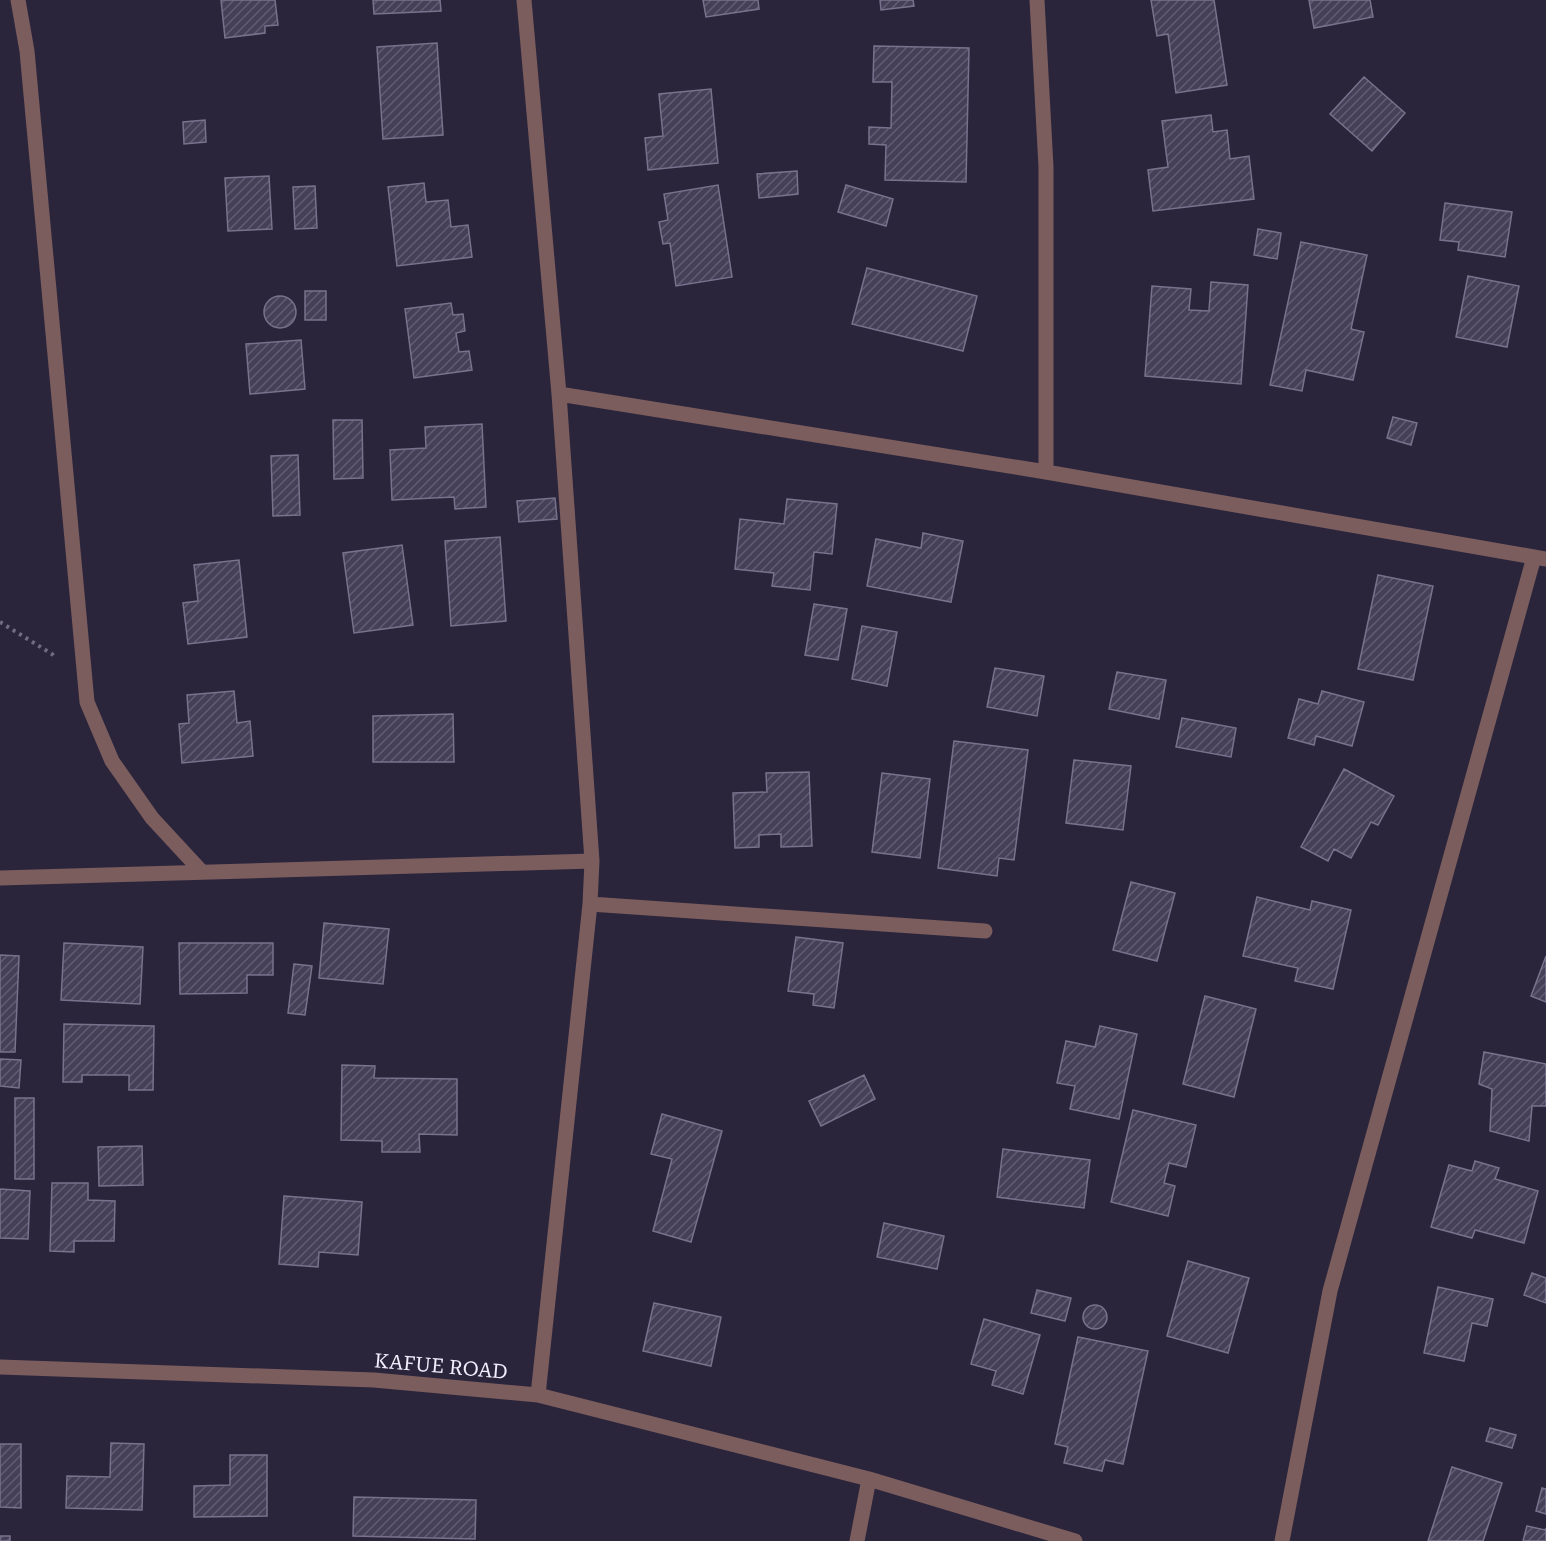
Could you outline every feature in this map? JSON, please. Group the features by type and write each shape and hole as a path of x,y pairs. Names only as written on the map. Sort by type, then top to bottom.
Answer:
{"street":[{"path":"18,0 27,51 87,702 119,771 152,818 202,872"},
{"path":"525,0 559,394 592,861 590,904 538,1395"},
{"path":"1037,0 1046,167 1046,472"},
{"path":"559,394 1046,472 1540,558 1330,1291 1282,1541"},
{"path":"0,878 592,861"},
{"path":"590,904 985,931"},
{"name":"KAFUE ROAD","path":"0,1367 374,1380 538,1395 869,1479 1075,1541"},
{"path":"857,1541 869,1479"}],"path":[{"path":"0,622 52,654 59,663"}],"building":[{"path":"221,0 275,0 278,25 265,26 265,33 225,38"},
{"path":"373,0 440,0 441,11 374,14"},
{"path":"703,0 758,0 759,9 706,17"},
{"path":"880,0 913,0 914,6 881,10"},
{"path":"1151,0 1214,0 1227,85 1176,93 1168,34 1157,36"},
{"path":"1309,0 1370,0 1373,17 1314,28"},
{"path":"437,43 443,135 383,139 377,47"},
{"path":"874,46 969,48 966,182 885,180 886,145 869,144 869,127 891,128 892,82 873,82"},
{"path":"1364,77 1405,113 1372,151 1330,114"},
{"path":"711,89 718,163 648,170 645,138 663,136 659,94"},
{"path":"1211,115 1213,132 1227,130 1230,159 1249,156 1254,199 1153,211 1148,170 1168,167 1162,121"},
{"path":"205,120 206,142 184,144 183,122"},
{"path":"797,171 798,194 759,198 757,174"},
{"path":"269,176 272,229 228,231 225,178"},
{"path":"424,183 426,202 448,200 451,227 468,225 472,257 397,266 388,187"},
{"path":"718,185 732,277 676,286 670,243 663,244 659,222 668,220 664,194"},
{"path":"846,185 893,199 886,226 838,212"},
{"path":"315,186 317,228 295,229 293,187"},
{"path":"1445,203 1512,212 1505,257 1458,250 1459,242 1440,240"},
{"path":"1258,229 1281,233 1277,259 1254,255"},
{"path":"1301,242 1367,255 1351,329 1364,332 1353,380 1306,370 1302,391 1270,385"},
{"path":"867,268 977,296 963,351 852,324"},
{"path":"1468,276 1519,286 1507,347 1456,337"},
{"path":"1211,282 1248,285 1241,384 1145,376 1152,286 1191,289 1189,310 1209,311"},
{"path":"305,291 326,291 326,320 305,320"},
{"path":"280,296 291,301 296,312 291,323 280,328 269,323 264,312 269,301"},
{"path":"451,303 453,315 463,314 465,331 456,333 459,352 469,351 472,370 414,378 405,309"},
{"path":"301,340 305,389 250,394 246,344"},
{"path":"1393,417 1417,423 1411,445 1387,438"},
{"path":"333,420 362,420 363,478 334,479"},
{"path":"482,424 486,507 455,509 454,497 392,500 390,450 426,448 425,427"},
{"path":"298,455 300,515 273,516 271,456"},
{"path":"555,498 557,519 519,522 517,501"},
{"path":"787,499 837,504 832,554 814,552 810,590 772,586 774,573 735,569 740,519 784,524"},
{"path":"923,533 963,541 951,602 867,586 876,539 921,548"},
{"path":"500,537 506,621 451,626 445,541"},
{"path":"402,545 413,625 354,633 343,553"},
{"path":"239,560 247,637 188,644 183,603 198,601 194,565"},
{"path":"1378,575 1433,586 1413,680 1358,669"},
{"path":"814,604 847,609 838,660 805,655"},
{"path":"862,626 897,632 887,686 852,679"},
{"path":"995,668 1044,676 1037,716 987,707"},
{"path":"1117,672 1166,680 1159,719 1109,709"},
{"path":"234,691 237,723 250,721 253,756 182,763 179,724 189,723 187,695"},
{"path":"1322,691 1364,702 1352,746 1316,736 1314,745 1288,738 1299,699 1318,704"},
{"path":"453,714 454,762 373,762 373,716"},
{"path":"1182,718 1236,728 1231,757 1176,747"},
{"path":"954,741 1028,750 1014,860 999,858 997,876 938,868"},
{"path":"1074,760 1131,766 1123,830 1066,823"},
{"path":"1344,769 1394,796 1378,825 1371,822 1351,858 1334,849 1328,861 1301,847"},
{"path":"809,772 812,846 781,847 781,834 759,835 759,847 735,848 733,793 767,792 766,773"},
{"path":"882,773 930,779 920,858 872,852"},
{"path":"1131,882 1175,893 1157,961 1113,950"},
{"path":"1257,897 1310,910 1312,901 1351,910 1333,989 1295,981 1298,968 1243,956"},
{"path":"324,923 389,929 383,984 319,978"},
{"path":"796,937 843,943 834,1008 813,1005 814,994 788,991"},
{"path":"64,943 143,947 140,1004 61,1000"},
{"path":"179,943 273,943 273,975 247,975 247,993 180,994"},
{"path":"0,955 19,956 15,1052 0,1052"},
{"path":"1546,956 1546,1002 1531,996"},
{"path":"294,964 312,966 305,1015 288,1013"},
{"path":"1205,996 1256,1009 1234,1097 1183,1084"},
{"path":"64,1024 154,1026 153,1090 129,1090 129,1075 82,1075 82,1082 63,1082"},
{"path":"1100,1026 1137,1034 1119,1119 1070,1109 1075,1086 1057,1083 1066,1041 1095,1047"},
{"path":"1484,1052 1546,1064 1546,1106 1532,1106 1529,1141 1490,1131 1492,1089 1479,1084"},
{"path":"0,1059 21,1060 19,1088 0,1086"},
{"path":"342,1065 375,1066 374,1078 457,1079 457,1135 419,1134 420,1152 382,1152 382,1141 341,1140"},
{"path":"864,1075 875,1099 821,1126 809,1101"},
{"path":"15,1098 34,1098 34,1179 15,1179"},
{"path":"1133,1110 1196,1125 1186,1167 1169,1163 1164,1183 1175,1186 1168,1216 1111,1202"},
{"path":"662,1114 722,1131 691,1242 653,1231 672,1159 651,1154"},
{"path":"142,1146 143,1185 99,1186 98,1147"},
{"path":"1003,1149 1090,1160 1084,1208 997,1197"},
{"path":"1475,1161 1499,1168 1495,1179 1538,1191 1524,1243 1475,1230 1472,1238 1431,1227 1449,1165 1472,1171"},
{"path":"52,1183 88,1183 88,1200 115,1201 114,1241 74,1241 74,1252 50,1251"},
{"path":"0,1189 30,1191 28,1239 0,1238"},
{"path":"284,1196 362,1202 358,1255 319,1252 318,1267 279,1264"},
{"path":"884,1223 944,1236 937,1269 877,1257"},
{"path":"1188,1261 1249,1278 1228,1353 1167,1336"},
{"path":"1532,1273 1546,1278 1546,1303 1524,1295"},
{"path":"1438,1287 1493,1299 1487,1326 1472,1323 1464,1361 1424,1353"},
{"path":"1037,1290 1071,1298 1065,1321 1031,1313"},
{"path":"654,1303 721,1317 711,1366 643,1351"},
{"path":"1095,1305 1103,1309 1107,1317 1103,1325 1095,1329 1087,1325 1083,1317 1087,1309"},
{"path":"984,1319 1040,1335 1023,1394 992,1385 996,1371 971,1364"},
{"path":"1078,1337 1148,1351 1123,1464 1105,1460 1102,1471 1064,1463 1068,1447 1055,1444"},
{"path":"1490,1428 1516,1435 1512,1448 1486,1441"},
{"path":"111,1443 144,1444 142,1510 66,1508 67,1476 110,1477"},
{"path":"0,1444 21,1444 21,1508 0,1507"},
{"path":"230,1455 267,1455 267,1516 194,1517 194,1486 230,1485"},
{"path":"1452,1467 1502,1483 1483,1541 1428,1541"},
{"path":"1542,1488 1546,1489 1546,1514 1536,1511"},
{"path":"354,1497 476,1500 475,1539 353,1536"},
{"path":"1527,1526 1545,1530 1546,1528 1546,1541 1523,1541"},
{"path":"0,1536 10,1536 10,1541 0,1541"}]}
